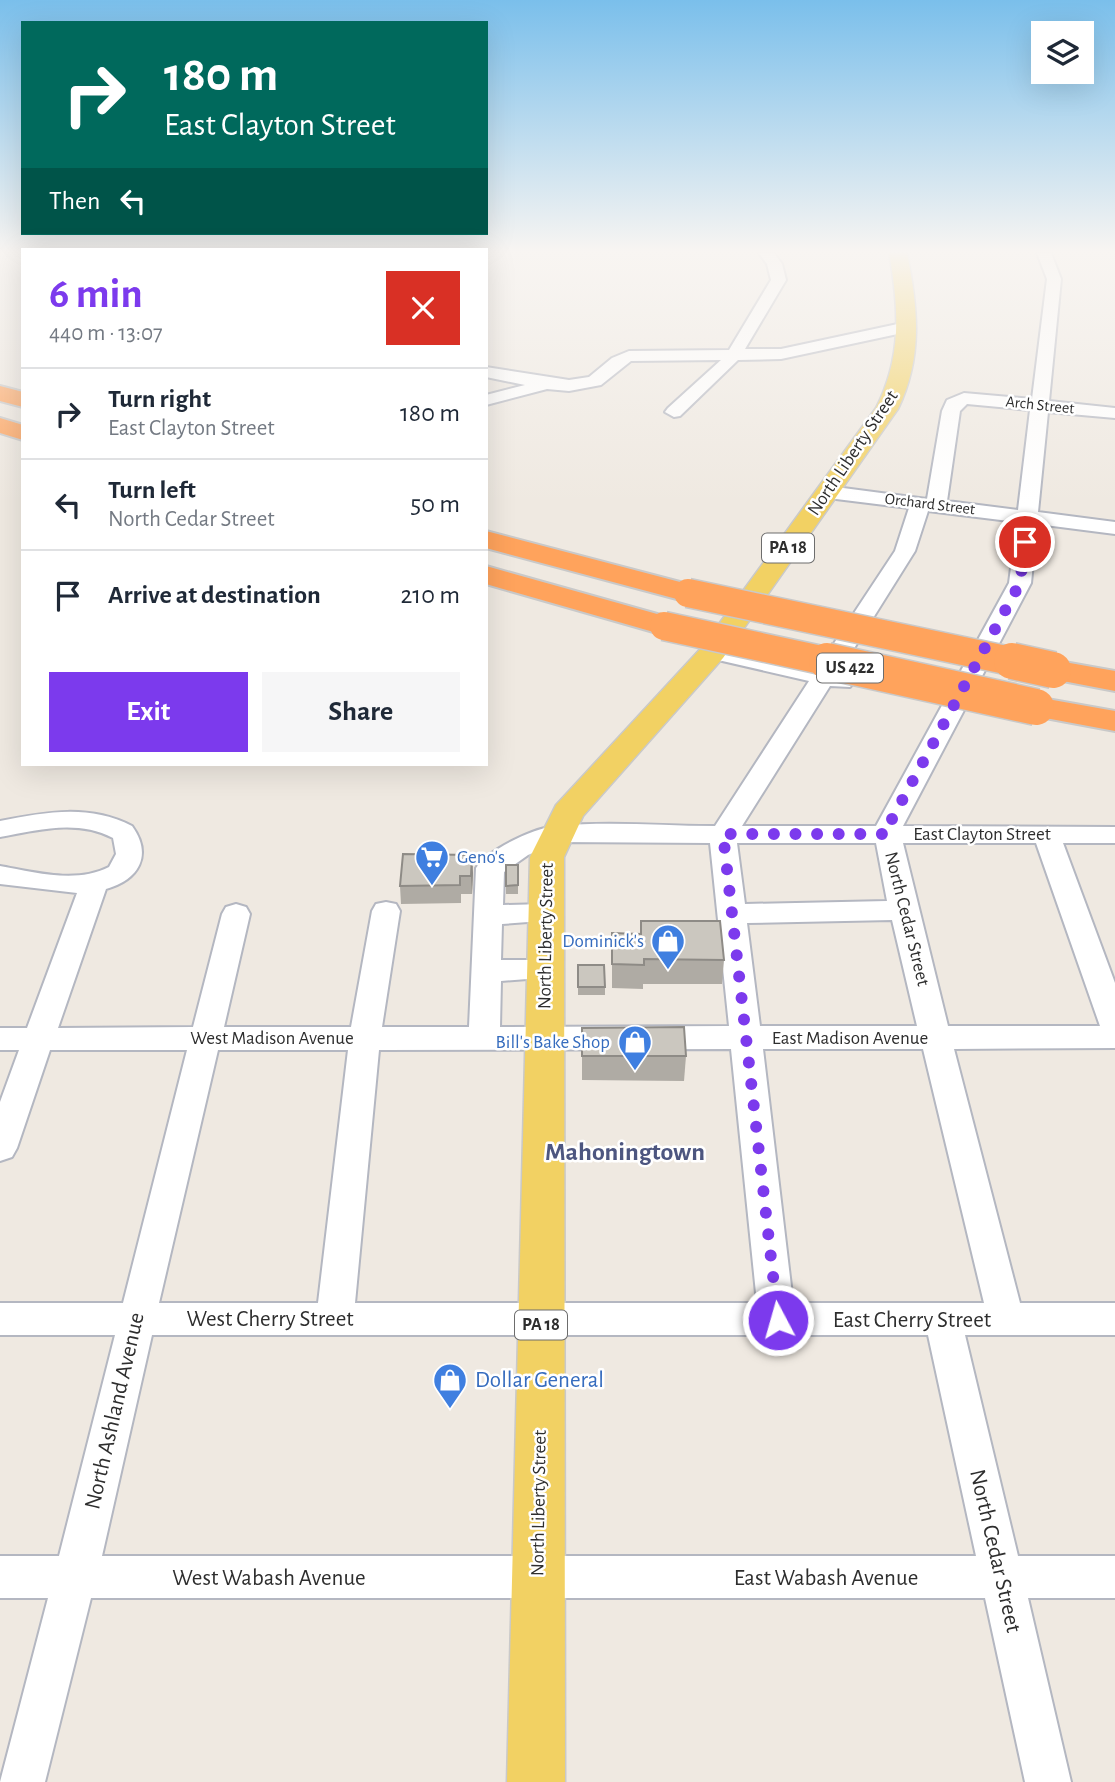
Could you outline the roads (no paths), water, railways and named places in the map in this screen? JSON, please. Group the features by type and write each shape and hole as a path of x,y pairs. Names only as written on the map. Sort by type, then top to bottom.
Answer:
{"highway":[{"path":"0,393 21,399"},
{"path":"0,425 21,431"},
{"name":"US 422","path":"488,541 688,593 1115,681"},
{"name":"US 422","path":"488,576 664,626 1115,721"}],"main road":[{"name":"North Liberty Street","path":"536,1782 547,857 555,834 576,802 713,652 887,409 908,360 907,336"}],"street":[{"path":"674,412 712,379 744,336"},
{"path":"488,399 527,388 593,382 606,373 616,360 629,356 730,357 800,351 866,336"},
{"name":"North Cedar Street","path":"1006,1319 904,910 888,834 891,821 1020,583 1048,336"},
{"path":"488,372 563,385"},
{"name":"Arch Street","path":"929,504 953,404 964,398 1115,413"},
{"name":"Orchard Street","path":"828,492 1115,528"},
{"path":"778,1320 723,834 905,551 929,504"},
{"path":"713,652 954,707"},
{"path":"0,829 46,821 82,820 114,826 129,839 130,849 125,866 106,881 94,884 52,883 0,875"},
{"path":"484,1038 490,868 518,849 555,834"},
{"name":"East Clayton Street","path":"555,834 1115,835"},
{"path":"1047,835 1115,1025"},
{"path":"0,1148 94,884"},
{"path":"730,914 904,910"},
{"path":"335,1319 365,1038 386,911"},
{"path":"489,915 545,912"},
{"name":"North Ashland Avenue","path":"22,1782 111,1438 137,1319 236,914"},
{"path":"486,971 544,970"},
{"name":"East Madison Avenue","path":"544,1038 1115,1037"},
{"name":"West Madison Avenue","path":"0,1039 544,1038"},
{"name":"West Cherry Street","path":"0,1319 541,1320"},
{"name":"East Cherry Street","path":"541,1320 1115,1319"},
{"name":"North Cedar Street","path":"943,1320 1048,1782"},
{"name":"West Wabash Avenue","path":"0,1577 538,1578"},
{"name":"East Wabash Avenue","path":"538,1578 1115,1577"}],"place":[{"name":"Geno's","path":"432,887"},
{"name":"Dominick's","path":"668,971"},
{"name":"Bill's Bake Shop","path":"635,1072"},
{"name":"Dollar General","path":"450,1410"}],"district":[{"name":"Mahoningtown","path":"625,1152"}]}
